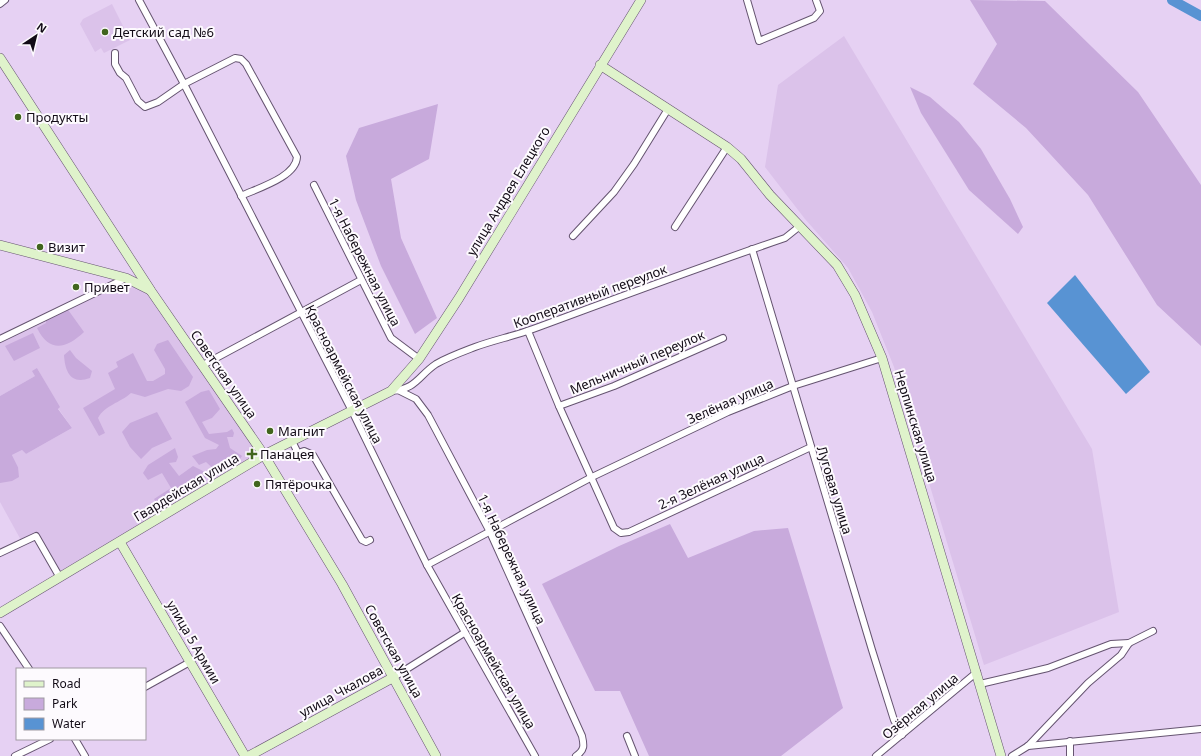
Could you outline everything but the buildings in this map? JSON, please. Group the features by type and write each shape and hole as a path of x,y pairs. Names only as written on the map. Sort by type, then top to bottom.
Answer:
{"main road":[{"name":"улица Андрея Елецкого","path":"395,391 419,360 459,298 641,0"},
{"name":"Советская улица","path":"0,58 151,291 264,455 342,584 436,756"},
{"name":"Нерпинская улица","path":"600,65 727,147 741,159 770,196 837,265 855,295 882,358 1001,756"},
{"path":"0,245 126,278 151,291"},
{"name":"Гвардейская улица","path":"0,613 59,576 120,542 264,455 395,391"},
{"name":"улица 5 Армии","path":"120,542 245,756"},
{"name":"улица Чкалова","path":"249,756 394,677"}],"street":[{"path":"0,4 6,0"},
{"name":"Красноармейская улица","path":"139,0 184,84 352,412 427,565 464,633 535,756"},
{"path":"746,0 759,42 814,18 820,11 816,0"},
{"path":"115,53 115,64 120,73 126,78 141,106 149,106 184,84 235,58 241,59 246,64 297,157 297,163 286,175 241,196"},
{"path":"573,236 614,192 634,164 668,109"},
{"path":"675,227 727,147"},
{"name":"1-я Набережная улица","path":"314,185 391,338 419,360"},
{"name":"Кооперативный переулок","path":"395,391 414,385 435,365 490,341 528,331 785,238 800,226"},
{"name":"Луговая улица","path":"752,249 894,720 902,735"},
{"path":"0,339 126,278"},
{"path":"203,366 361,280"},
{"path":"528,331 559,406 592,477"},
{"name":"Мельничный переулок","path":"559,406 614,386 723,338"},
{"name":"Зелёная улица","path":"427,565 592,477 724,414 793,386 882,358"},
{"name":"1-я Набережная улица","path":"395,391 416,399 428,415 490,532 582,736 584,745 582,751 576,756"},
{"path":"292,441 298,453 304,451 313,455 362,540 366,542 370,540"},
{"name":"2-я Зелёная улица","path":"592,477 614,528 621,533 629,532 811,447"},
{"path":"0,553 36,536 59,576"},
{"path":"0,626 28,668"},
{"path":"980,684 1048,668 1111,644 1129,643 1154,631"},
{"name":"улица Чкалова","path":"394,677 464,633"},
{"path":"1012,756 1028,746 1088,683 1121,655 1129,643"},
{"path":"146,686 190,662"},
{"name":"Озёрная улица","path":"876,756 977,672"},
{"path":"1028,746 1201,729"},
{"path":"627,736 635,756"},
{"path":"15,756 48,740"},
{"path":"76,740 85,756"},
{"path":"1070,741 1070,756"}],"shaded area":[{"name":"Детский сад №6","path":"112,4 130,40 104,53 101,48 95,52 80,24 83,19"},
{"path":"844,36 1092,449 1119,612 984,665 894,367 872,312 848,268 805,219 765,167 778,85"},
{"path":"126,278 151,291 264,455 59,576 36,536 22,542 0,502 0,482 18,467 12,455 22,450 26,454 72,428 58,408 59,407 37,368 35,376 0,396 0,339"}],"green space":[{"path":"970,0 1045,1 1138,92 1201,185 1201,346 1157,305 1088,195 1026,128 973,84 997,44"},
{"path":"910,87 930,97 959,122 981,149 1010,199 1023,227 1018,234 969,190 921,113"},
{"path":"438,104 429,159 391,179 401,238 437,318 415,334 381,266 356,200 346,156 359,128"},
{"path":"66,307 84,332 65,345 53,345 47,342 37,328 46,323 46,316"},
{"path":"33,333 40,348 14,361 5,346"},
{"path":"168,340 193,377 189,386 181,391 168,389 145,397 131,393 105,410 98,418 105,433 99,436 83,408 115,389 108,373 118,367 116,362 133,353 147,381 153,381 165,374 165,369 154,350 157,344"},
{"path":"70,350 76,358 92,371 90,378 78,380 70,376 66,367 64,355"},
{"path":"37,368 60,407 58,409 72,428 26,454 22,450 12,455 18,467 19,477 12,481 0,483 0,396 35,376 32,371"},
{"path":"209,390 220,409 212,418 202,422 209,434 227,432 232,429 234,433 233,437 227,437 230,448 242,456 236,464 218,473 206,462 199,465 192,456 207,450 216,449 219,445 205,438 185,402 201,392"},
{"path":"157,412 172,439 152,448 141,459 130,447 122,432 130,423"},
{"path":"175,448 178,457 176,462 169,463 179,476 193,466 205,472 206,478 159,507 154,499 171,488 162,473 148,480 143,473 148,465"},
{"path":"670,524 688,558 754,531 788,528 843,708 781,756 649,756 620,691 595,691 542,584 619,546"}],"water":[{"path":"1075,275 1150,372 1126,394 1047,303"}],"waterway":[{"path":"1172,0 1201,16"}],"place":[{"name":"Детский сад №6","path":"105,32"},
{"name":"Продукты","path":"18,117"},
{"name":"Визит","path":"40,247"},
{"name":"Привет","path":"76,287"},
{"name":"Магнит","path":"270,431"},
{"name":"Панацея","path":"252,454"},
{"name":"Пятёрочка","path":"257,484"}]}
